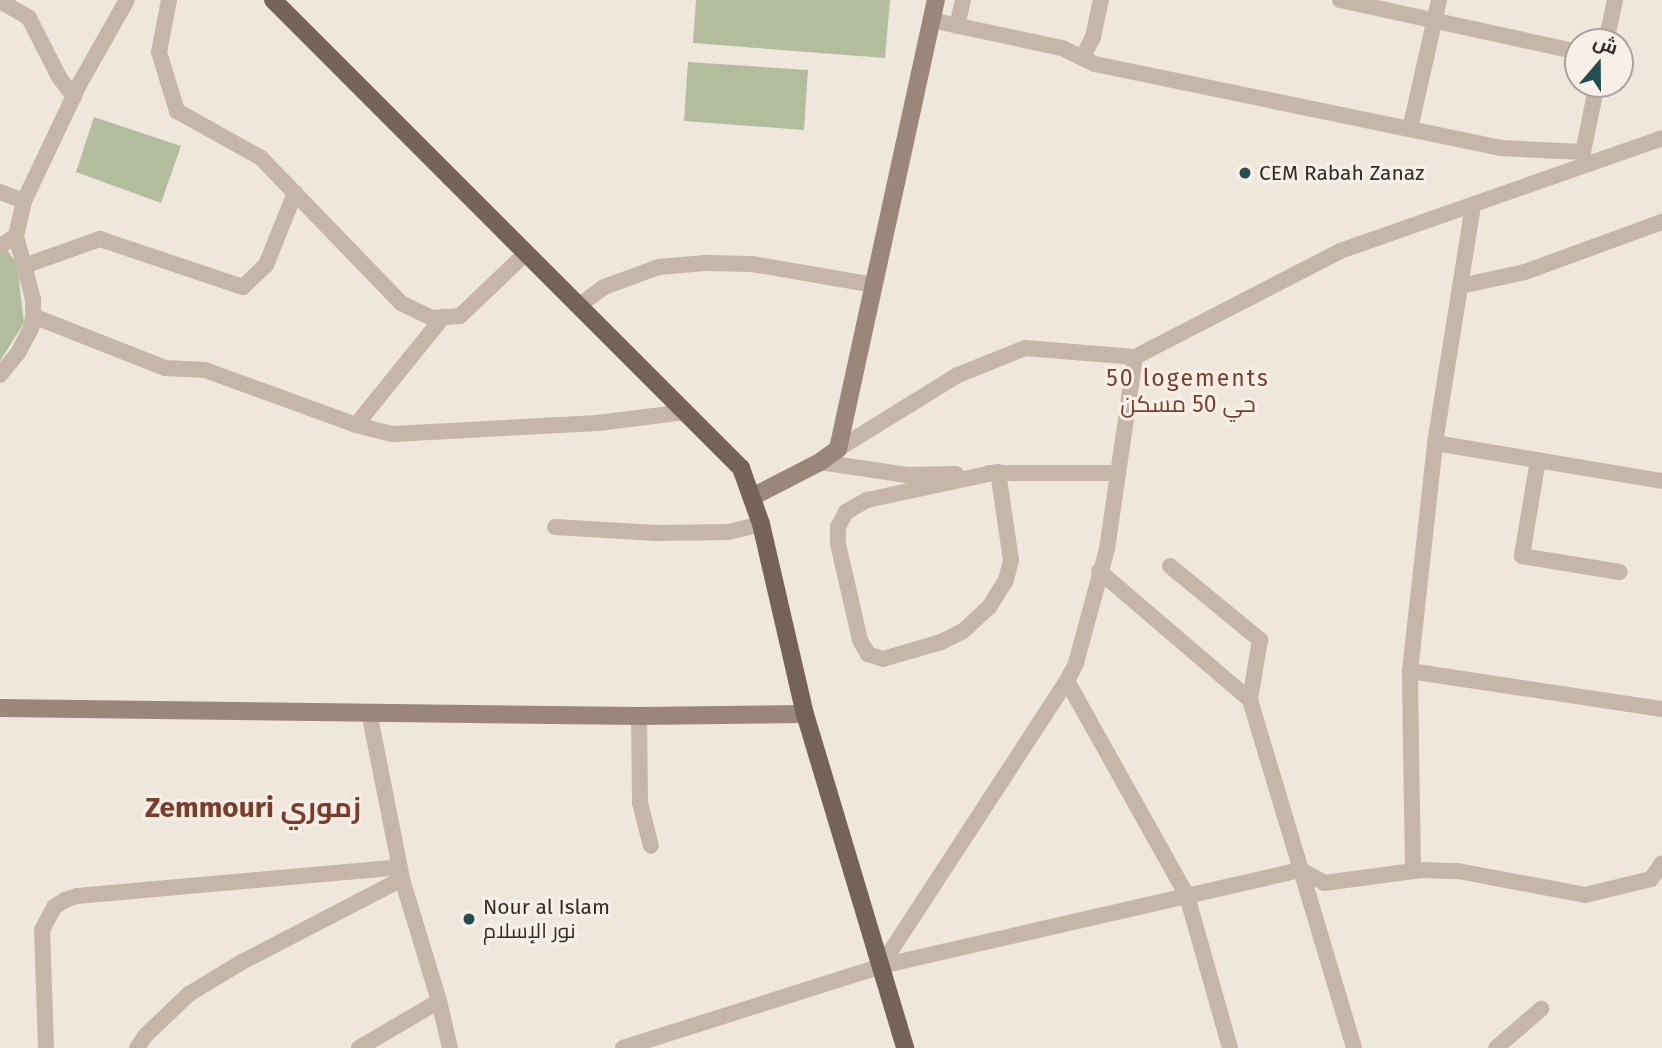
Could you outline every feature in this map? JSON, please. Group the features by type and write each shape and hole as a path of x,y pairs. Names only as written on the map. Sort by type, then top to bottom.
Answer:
{"main road":[{"path":"274,0 525,254 741,467 761,524 804,713 905,1048"}],"street":[{"path":"0,375 18,353 31,329 33,316 33,299 16,236 24,201 74,97 127,0"},
{"path":"169,0 159,52 177,111 261,158 401,303 432,318 460,316 525,254"},
{"path":"838,449 936,0"},
{"path":"957,26 963,0"},
{"path":"1083,58 1093,37 1101,0"},
{"path":"1340,0 1564,49"},
{"path":"1410,130 1439,0"},
{"path":"1609,28 1615,0"},
{"path":"0,1 29,18 59,77 74,97"},
{"path":"931,20 1062,48 1095,64 1500,148 1584,157"},
{"path":"1584,157 1595,98"},
{"path":"752,497 820,462 958,375 1025,348 1135,357 1340,251 1473,205 1584,157 1662,138"},
{"path":"0,192 24,201"},
{"path":"24,266 100,239 243,287 266,265 295,193"},
{"path":"1413,871 1410,671 1435,443 1473,205"},
{"path":"1460,286 1525,272 1662,222"},
{"path":"0,246 16,236"},
{"path":"578,306 604,287 659,267 705,263 751,264 873,285"},
{"path":"33,316 165,368 205,370 356,425 393,434 598,422 685,412"},
{"path":"356,425 443,317"},
{"path":"881,967 1067,681 1076,663 1107,549 1135,357"},
{"path":"1435,443 1662,481"},
{"path":"1538,460 1522,556 1620,572"},
{"path":"820,462 907,475 998,472 1116,473"},
{"path":"998,472 1011,560 1006,580 989,607 963,631 941,642 883,659 868,654 860,640 838,544 838,527 846,512 867,500 998,472"},
{"path":"555,527 656,533 729,532 761,524"},
{"path":"1170,566 1260,640 1250,699 1354,1048"},
{"path":"1099,571 1250,699"},
{"path":"1410,671 1662,709"},
{"path":"1067,681 1186,895 1230,1048"},
{"path":"0,708 639,716 804,713"},
{"path":"369,712 401,873 450,1048"},
{"path":"639,716 640,803 651,846"},
{"path":"623,1048 881,967 1301,870 1324,883 1413,871 1458,871 1585,895 1651,879 1662,863"},
{"path":"46,1048 41,930 54,907 65,900 77,896 401,873"},
{"path":"137,1048 145,1036 189,994 401,873"},
{"path":"359,1048 439,1001"},
{"path":"1496,1048 1541,1009"}],"green space":[{"path":"696,0 890,0 885,58 693,43"},
{"path":"688,62 808,70 804,130 684,121"},
{"path":"94,117 181,146 161,203 76,172"},
{"path":"7,250 17,264 24,323 0,361 0,254"}],"place":[{"name":"CEM Rabah Zanaz","path":"1245,173"},
{"name":"Nour al Islam نور الإسلام","path":"469,919"}],"district":[{"name":"50 logements حي 50 مسكن","path":"1188,391"},
{"name":"Zemmouri زموري","path":"253,808"}]}
